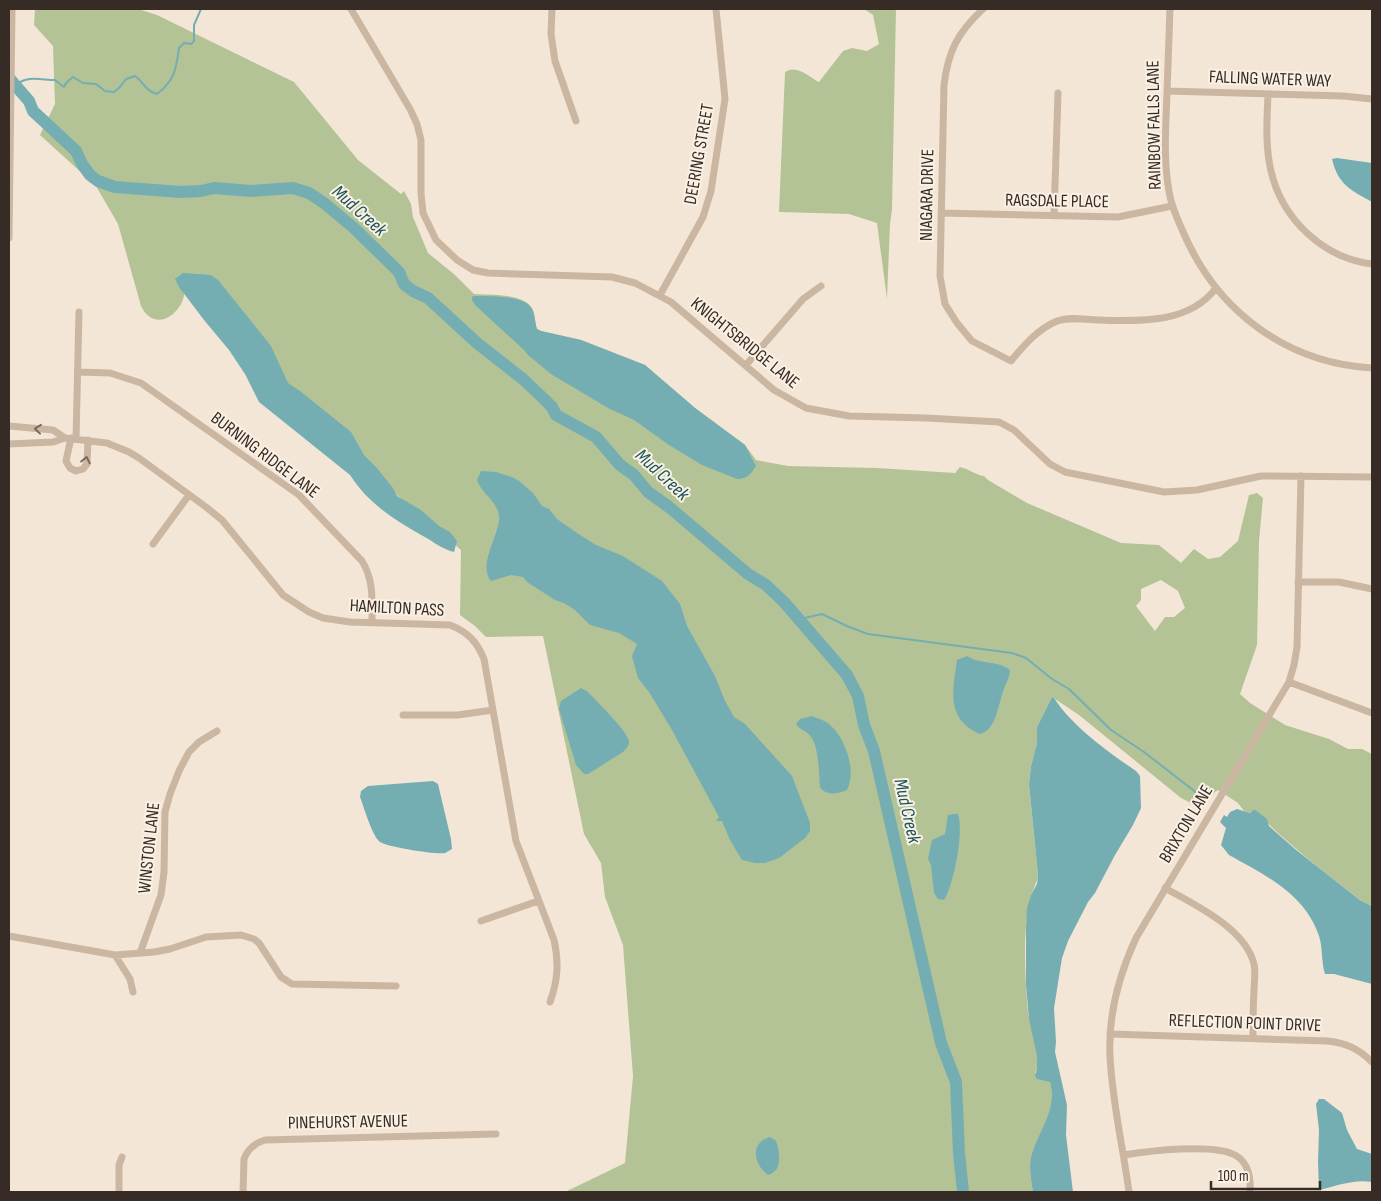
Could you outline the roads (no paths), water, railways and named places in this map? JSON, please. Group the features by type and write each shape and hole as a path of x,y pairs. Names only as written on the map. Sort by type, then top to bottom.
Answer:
{"street":[{"path":"9,238 12,9"},
{"name":"KNIGHTSBRIDGE LANE","path":"350,9 410,109 417,124 421,140 423,213 430,229 444,248 468,267 481,272 496,274 612,277 636,283 660,295 686,314 774,390 793,402 821,412 849,416 999,422 1014,430 1050,464 1065,472 1164,492 1197,490 1260,476 1372,477"},
{"path":"552,9 551,34 555,60 576,122"},
{"name":"DEERING STREET","path":"660,295 703,217 711,191 725,99 716,9"},
{"name":"NIAGARA DRIVE","path":"984,9 963,31 954,45 947,63 944,85 940,276 945,304 957,323 972,341 1011,361 1044,327 1059,320 1076,318 1097,320 1162,319 1194,308 1208,299 1216,288"},
{"name":"RAINBOW FALLS LANE","path":"1170,9 1166,160 1168,190 1172,206 1190,248 1216,288 1251,323 1274,339 1320,359 1372,368"},
{"name":"FALLING WATER WAY","path":"1167,91 1343,96 1372,100"},
{"path":"1054,216 1058,93"},
{"path":"1268,94 1267,149 1271,172 1278,194 1290,214 1305,232 1324,248 1338,255 1372,264"},
{"name":"RAGSDALE PLACE","path":"941,213 1118,217 1172,206"},
{"path":"746,365 803,299 821,286"},
{"path":"80,312 79,372 71,438 66,461 70,468 76,471 83,470 87,464 88,440"},
{"name":"BURNING RIDGE LANE","path":"79,372 110,373 141,383 299,495 352,550 368,570 372,590 372,622"},
{"name":"HAMILTON PASS","path":"9,426 53,430 71,438 107,443 129,452 222,520 283,595 297,605 323,618 338,621 450,625 470,636 479,647 484,659 516,841 554,940 558,971 550,1002"},
{"name":"HAMILTON PASS","path":"9,444 53,442 71,438"},
{"name":"BRIXTON LANE","path":"1129,1192 1110,1056 1110,1034 1115,996 1127,957 1136,938 1289,682 1297,647 1301,476"},
{"path":"153,544 189,495"},
{"path":"1298,582 1339,582 1372,589"},
{"path":"1289,682 1372,713"},
{"path":"403,714 458,715 493,710"},
{"name":"WINSTON LANE","path":"140,953 161,896 164,872 166,803 179,770 189,752 199,742 217,730"},
{"path":"1165,888 1230,928 1242,939 1248,949 1254,964 1255,975 1253,1038"},
{"path":"481,921 538,900"},
{"path":"9,936 115,955 170,948 206,937 241,935 254,939 259,943 281,976 292,984 396,986"},
{"path":"115,955 130,979 133,992"},
{"name":"REFLECTION POINT DRIVE","path":"1110,1034 1253,1038 1340,1043 1357,1050 1372,1062"},
{"name":"PINEHURST AVENUE","path":"243,1192 244,1159 248,1149 254,1144 265,1140 496,1134"},
{"path":"1124,1155 1172,1149 1226,1151 1236,1155 1244,1164 1249,1175 1250,1192"},
{"path":"118,1192 119,1165 122,1157"}],"water":[{"path":"1332,159 1372,163 1372,202 1346,186 1342,181"},
{"path":"183,273 211,275 218,280 271,346 288,383 351,432 364,455 393,488 397,496 421,510 439,526 450,532 457,541 454,552 438,545 382,510 365,494 350,475 259,402 245,374 229,350 179,287 175,279"},
{"path":"474,296 506,297 522,301 532,309 537,329 581,340 645,365 695,408 745,445 756,466 748,476 737,479 702,465 669,445 634,420 608,408 551,374 475,305 472,300"},
{"path":"481,471 496,472 519,481 557,519 596,545 623,556 662,581 680,604 687,626 715,676 734,717 745,724 792,776 810,823 810,831 805,838 779,858 765,863 742,860 730,840 722,821 716,821 719,817 672,730 649,692 638,678 632,656 637,644 619,633 590,625 575,610 555,600 527,582 523,577 511,575 491,581 486,568 489,552 498,528 499,515 494,504 479,485 477,480"},
{"path":"967,656 978,661 1000,665 1010,670 1009,678 993,722 986,731 980,734 969,728 961,720 956,712 954,703 953,693 957,660"},
{"path":"581,688 588,692 612,717 624,731 629,742 623,752 588,774 584,774 576,765 559,709 561,701"},
{"path":"1052,697 1080,728 1140,776 1141,808 1095,893 1088,902 1068,941 1062,958 1054,1008 1055,1052 1067,1105 1066,1135 1073,1192 1033,1192 1030,1167 1035,1144 1047,1119 1052,1092 1050,1082 1037,1079 1035,1076 1037,1056 1029,1019 1026,985 1027,908 1037,884 1038,875 1029,784 1037,743 1037,727"},
{"path":"812,716 830,725 845,746 851,773 847,790 833,794 820,788 814,741 796,724 800,719"},
{"path":"433,781 438,784 452,849 445,853 433,853 380,842 368,821 360,797 361,791 368,786"},
{"path":"1237,809 1250,813 1254,809 1267,819 1269,826 1295,849 1360,900 1371,906 1372,984 1334,974 1325,974 1319,936 1313,921 1304,908 1282,887 1270,878 1229,855 1221,845 1226,828 1220,822 1224,815 1227,817 1230,812"},
{"path":"958,814 960,822 959,845 951,883 944,900 938,899 934,893 931,865 928,859 932,840 945,834 948,815"},
{"path":"1319,1099 1324,1099 1342,1113 1347,1130 1357,1149 1372,1154 1372,1182 1352,1182 1319,1190 1319,1130 1316,1104"},
{"path":"770,1137 776,1141 779,1161 776,1170 768,1175 759,1166 756,1149 763,1140"}],"waterway":[{"path":"16,85 25,80 40,79 55,80 64,87 73,77 83,83 96,84 105,91 114,92 126,79 135,76 147,89 157,94 168,84 174,74 179,48 184,43 191,44 194,41 194,25 201,9"},
{"name":"Mud Creek","path":"9,78 29,101 33,111 76,151 90,175 98,181 115,187 181,192 214,188 251,191 293,188 309,193 324,203 354,228 399,272 404,284 413,291 428,298 477,343 524,380 552,407 556,415 596,437 620,465 634,475 648,492 669,507 748,574 766,585 784,602 847,675 858,696 864,725 874,751 941,1043 956,1082 959,1153 963,1192"},
{"path":"800,619 822,614 868,634 1012,653 1026,658 1052,679 1069,689 1111,730 1144,752 1202,797"}]}
